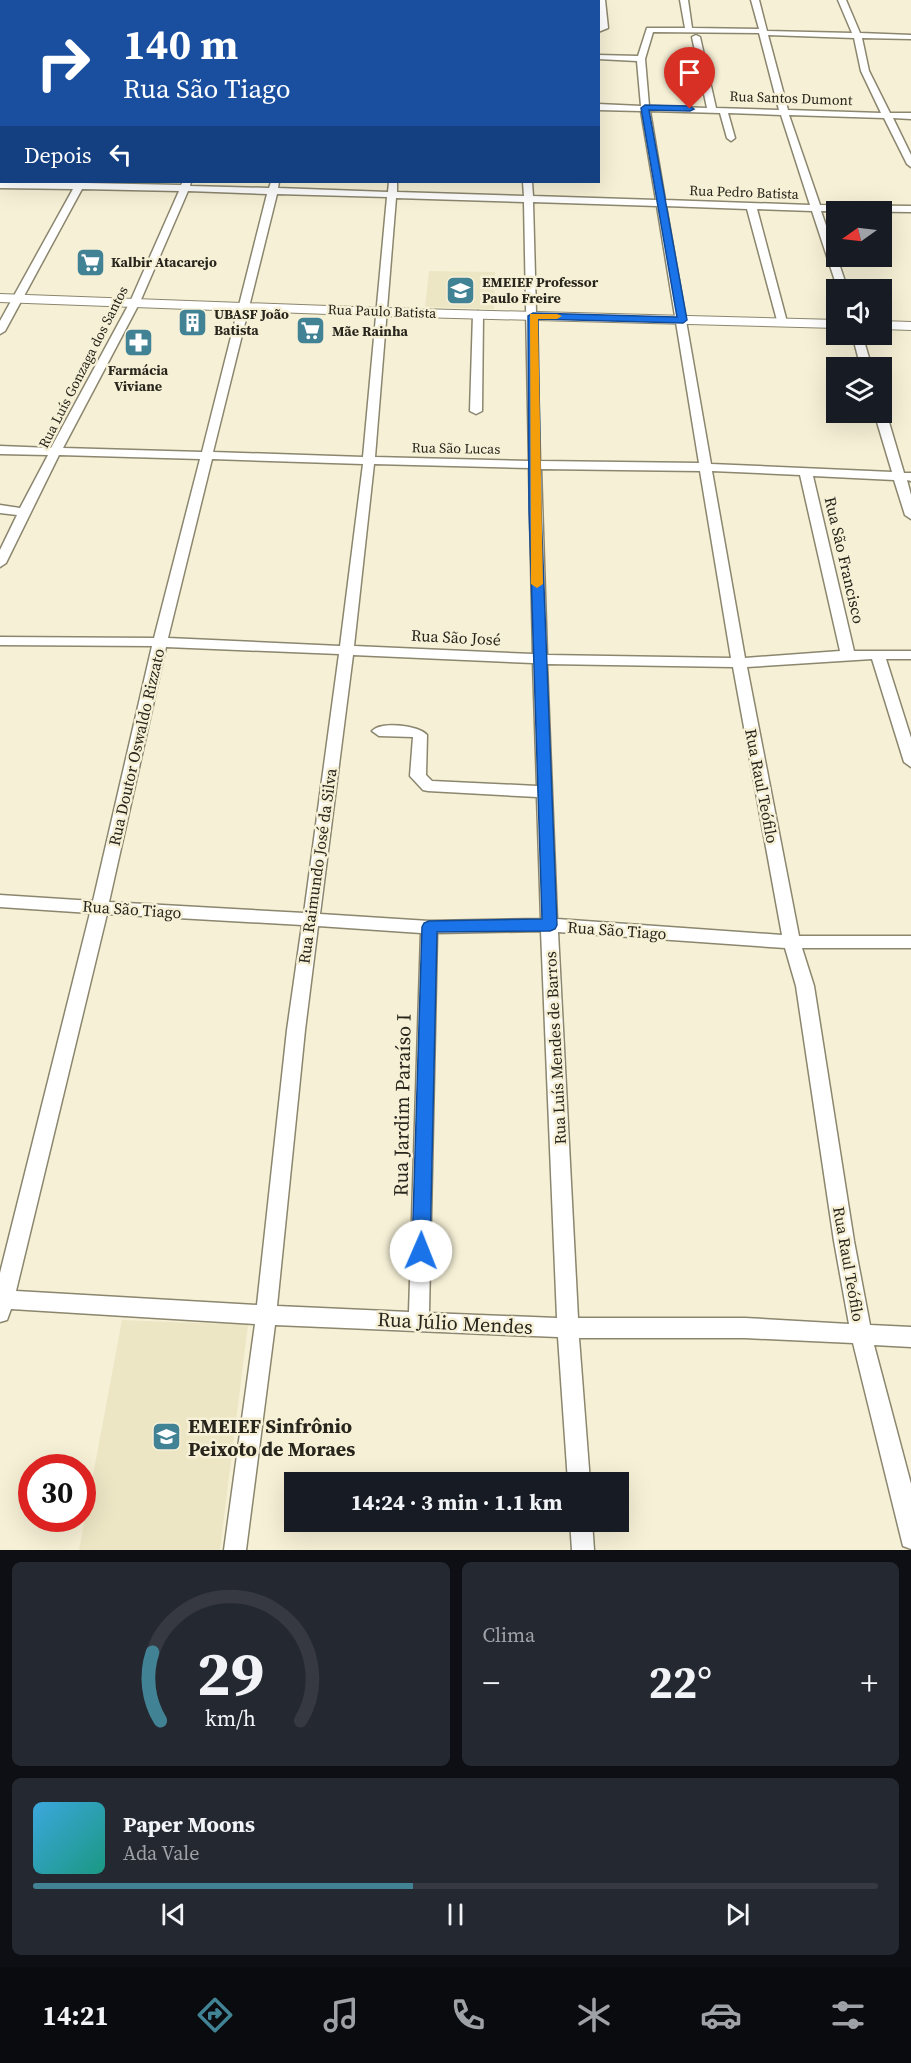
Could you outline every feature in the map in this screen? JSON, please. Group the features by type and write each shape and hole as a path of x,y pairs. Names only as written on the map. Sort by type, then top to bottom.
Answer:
{"street":[{"path":"600,30 601,0"},
{"path":"684,0 689,30 911,37"},
{"path":"755,0 784,111 840,279"},
{"path":"842,0 857,35 865,71 911,164"},
{"name":"Rua Raul Teófilo","path":"689,30 650,30 641,59 645,108 660,202 683,320 739,663 792,942 805,986 861,1334 904,1498 911,1538"},
{"path":"696,38 712,109"},
{"path":"600,57 641,59"},
{"name":"Rua Santos Dumont","path":"600,107 911,116"},
{"path":"723,109 731,138"},
{"name":"Rua Luís Mendes de Barros","path":"528,183 544,792 568,1328 578,1472"},
{"path":"0,331 80,184"},
{"name":"Rua Pedro Batista","path":"0,186 80,184 392,189 528,198 911,209"},
{"name":"Rua Luís Gonzaga dos Santos","path":"0,563 135,302 186,185"},
{"name":"Rua Doutor Oswaldo Rizzato","path":"1,1304 100,907 160,642 274,187"},
{"name":"Rua Raimundo José da Silva","path":"235,1550 266,1315 309,920 339,714 369,460 392,189"},
{"path":"752,205 783,322"},
{"name":"Rua Paulo Batista","path":"0,298 382,312 826,324"},
{"path":"476,411 478,314"},
{"path":"892,325 911,326"},
{"path":"884,423 905,477 911,515"},
{"name":"Rua São Lucas","path":"0,450 535,465 706,466 905,477"},
{"name":"Rua São Francisco","path":"806,473 848,655"},
{"path":"0,510 26,512"},
{"name":"Rua São José","path":"0,641 160,642 540,659 739,663 848,655 911,655"},
{"path":"878,656 911,762"},
{"path":"379,731 412,731 420,735 418,776 428,786 544,792"},
{"name":"Rua São Tiago","path":"0,901 429,927 550,925 792,942 911,942"},
{"name":"Rua Jardim Paraíso I","path":"419,1320 429,927"},
{"name":"Rua Júlio Mendes","path":"1,1304 568,1328 745,1328 911,1337"},
{"path":"582,1532 583,1550"}],"shaded area":[{"name":"EMEIEF Professor Paulo Freire","path":"429,271 495,272 494,309 425,307"},
{"name":"EMEIEF Sinfrônio Peixoto de Moraes","path":"122,1320 248,1325 220,1550 79,1550 82,1532 96,1532 96,1459"}],"slow traffic":[{"path":"537,584 533,316 557,316"}],"place":[{"name":"Kalbir Atacarejo","path":"90,262"},
{"name":"EMEIEF Professor Paulo Freire","path":"461,290"},
{"name":"UBASF João Batista","path":"193,322"},
{"name":"Mãe Rainha","path":"311,331"},
{"name":"Farmácia Viviane","path":"138,343"},
{"name":"EMEIEF Sinfrônio Peixoto de Moraes","path":"167,1437"}],"route":[{"path":"421,1251 429,927 550,925 535,509 533,316 683,320 645,108 690,109"}]}
